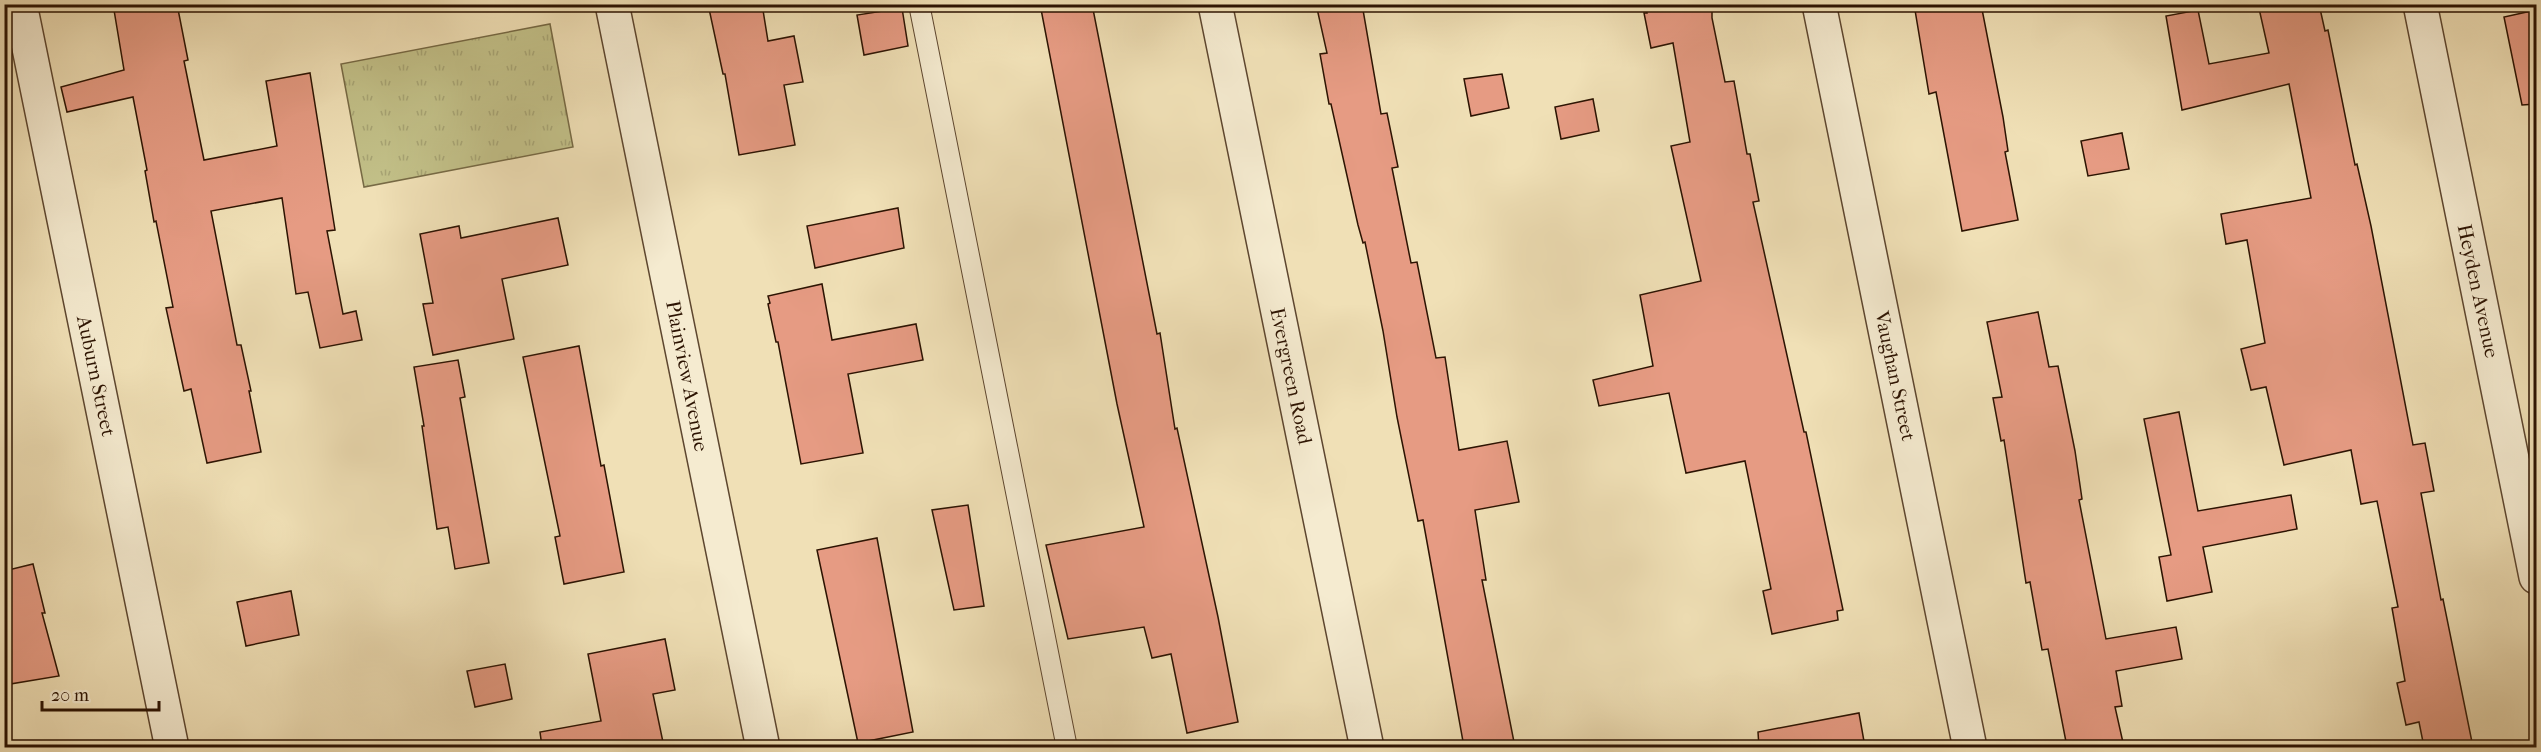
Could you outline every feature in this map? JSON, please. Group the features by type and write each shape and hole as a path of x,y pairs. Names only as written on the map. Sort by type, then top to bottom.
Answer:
{"street":[{"name":"Auburn Street","path":"20,4 171,747"},
{"name":"Plainview Avenue","path":"612,4 763,747"},
{"name":"Evergreen Road","path":"1215,4 1367,747"},
{"name":"Vaughan Street","path":"1819,4 1970,747"},
{"name":"Heyden Avenue","path":"2420,4 2536,577"}],"lane":[{"path":"919,4 1067,747"}],"green space":[{"path":"550,24 573,147 364,187 341,64"}],"building":[{"path":"113,4 177,4 188,60 184,61 204,160 277,146 266,81 310,73 335,230 327,231 343,314 356,311 362,340 320,348 308,292 296,294 282,198 211,211 237,345 241,345 251,391 249,391 261,452 207,463 191,389 184,391 166,308 173,307 156,221 154,222 133,97 67,112 61,87 124,70"},
{"path":"708,4 762,4 768,41 794,36 803,82 784,85 795,145 739,155 725,74 723,74"},
{"path":"1040,4 1092,4 1157,334 1160,333 1175,429 1177,428 1218,617 1238,722 1187,733 1171,654 1152,658 1144,627 1068,639 1046,545 1144,527 1117,404"},
{"path":"1316,4 1362,4 1381,114 1387,113 1398,167 1392,168 1411,263 1417,262 1436,358 1445,357 1459,450 1507,441 1519,502 1475,510 1486,580 1482,580 1515,747 1464,747 1423,520 1418,521 1365,242 1363,243 1358,225 1331,104 1329,104 1320,54 1327,53"},
{"path":"1646,4 1712,4 1712,18 1725,82 1734,81 1747,154 1750,154 1759,201 1753,202 1804,432 1806,432 1843,610 1837,611 1838,620 1772,634 1763,591 1771,589 1745,461 1686,473 1669,393 1599,406 1593,380 1653,366 1640,295 1701,281 1671,146 1690,142 1673,43 1651,48 1644,13 1647,13"},
{"path":"1914,4 1981,4 2003,117 2008,151 2005,152 2018,220 1962,231 1936,92 1929,94"},
{"path":"2258,4 2319,4 2325,31 2328,30 2355,165 2357,164 2371,226 2413,445 2425,443 2434,491 2421,493 2441,600 2443,599 2473,747 2424,747 2419,722 2406,725 2397,683 2405,681 2392,608 2398,607 2377,501 2361,504 2351,450 2284,465 2266,387 2251,390 2241,349 2265,343 2247,240 2226,244 2221,214 2311,198 2289,84 2182,110 2166,16 2198,10 2209,64 2269,53"},
{"path":"902,8 908,46 864,55 857,15"},
{"path":"2536,10 2536,104 2522,105 2504,17"},
{"path":"1502,74 1509,108 1471,116 1464,79"},
{"path":"1593,99 1599,131 1561,139 1555,107"},
{"path":"2122,133 2129,169 2088,176 2081,141"},
{"path":"898,208 904,248 815,268 807,226"},
{"path":"558,218 568,265 502,279 514,339 433,355 423,304 433,303 420,234 459,226 461,238"},
{"path":"822,284 832,340 916,324 923,360 848,374 863,453 801,464 768,296"},
{"path":"2038,312 2049,367 2058,366 2075,451 2082,499 2079,500 2106,639 2176,627 2182,659 2116,671 2122,706 2115,707 2124,747 2067,747 2048,649 2042,650 2030,582 2026,583 2004,440 2001,441 1993,398 2002,397 1987,322"},
{"path":"579,346 601,466 604,465 624,572 564,584 555,537 560,536 523,357"},
{"path":"458,360 465,397 460,398 489,563 455,569 448,527 437,529 414,367"},
{"path":"2179,412 2198,511 2291,495 2297,529 2203,547 2212,592 2167,601 2159,557 2171,555 2144,419"},
{"path":"968,505 984,606 954,610 932,510"},
{"path":"877,538 913,732 858,743 817,550"},
{"path":"33,564 45,613 42,613 59,676 4,685 4,571"},
{"path":"291,591 299,635 246,646 237,602"},
{"path":"665,639 675,690 653,694 664,747 542,747 540,732 601,721 588,654"},
{"path":"505,664 512,699 475,707 467,671"},
{"path":"1859,713 1865,747 1759,747 1758,732"}]}
